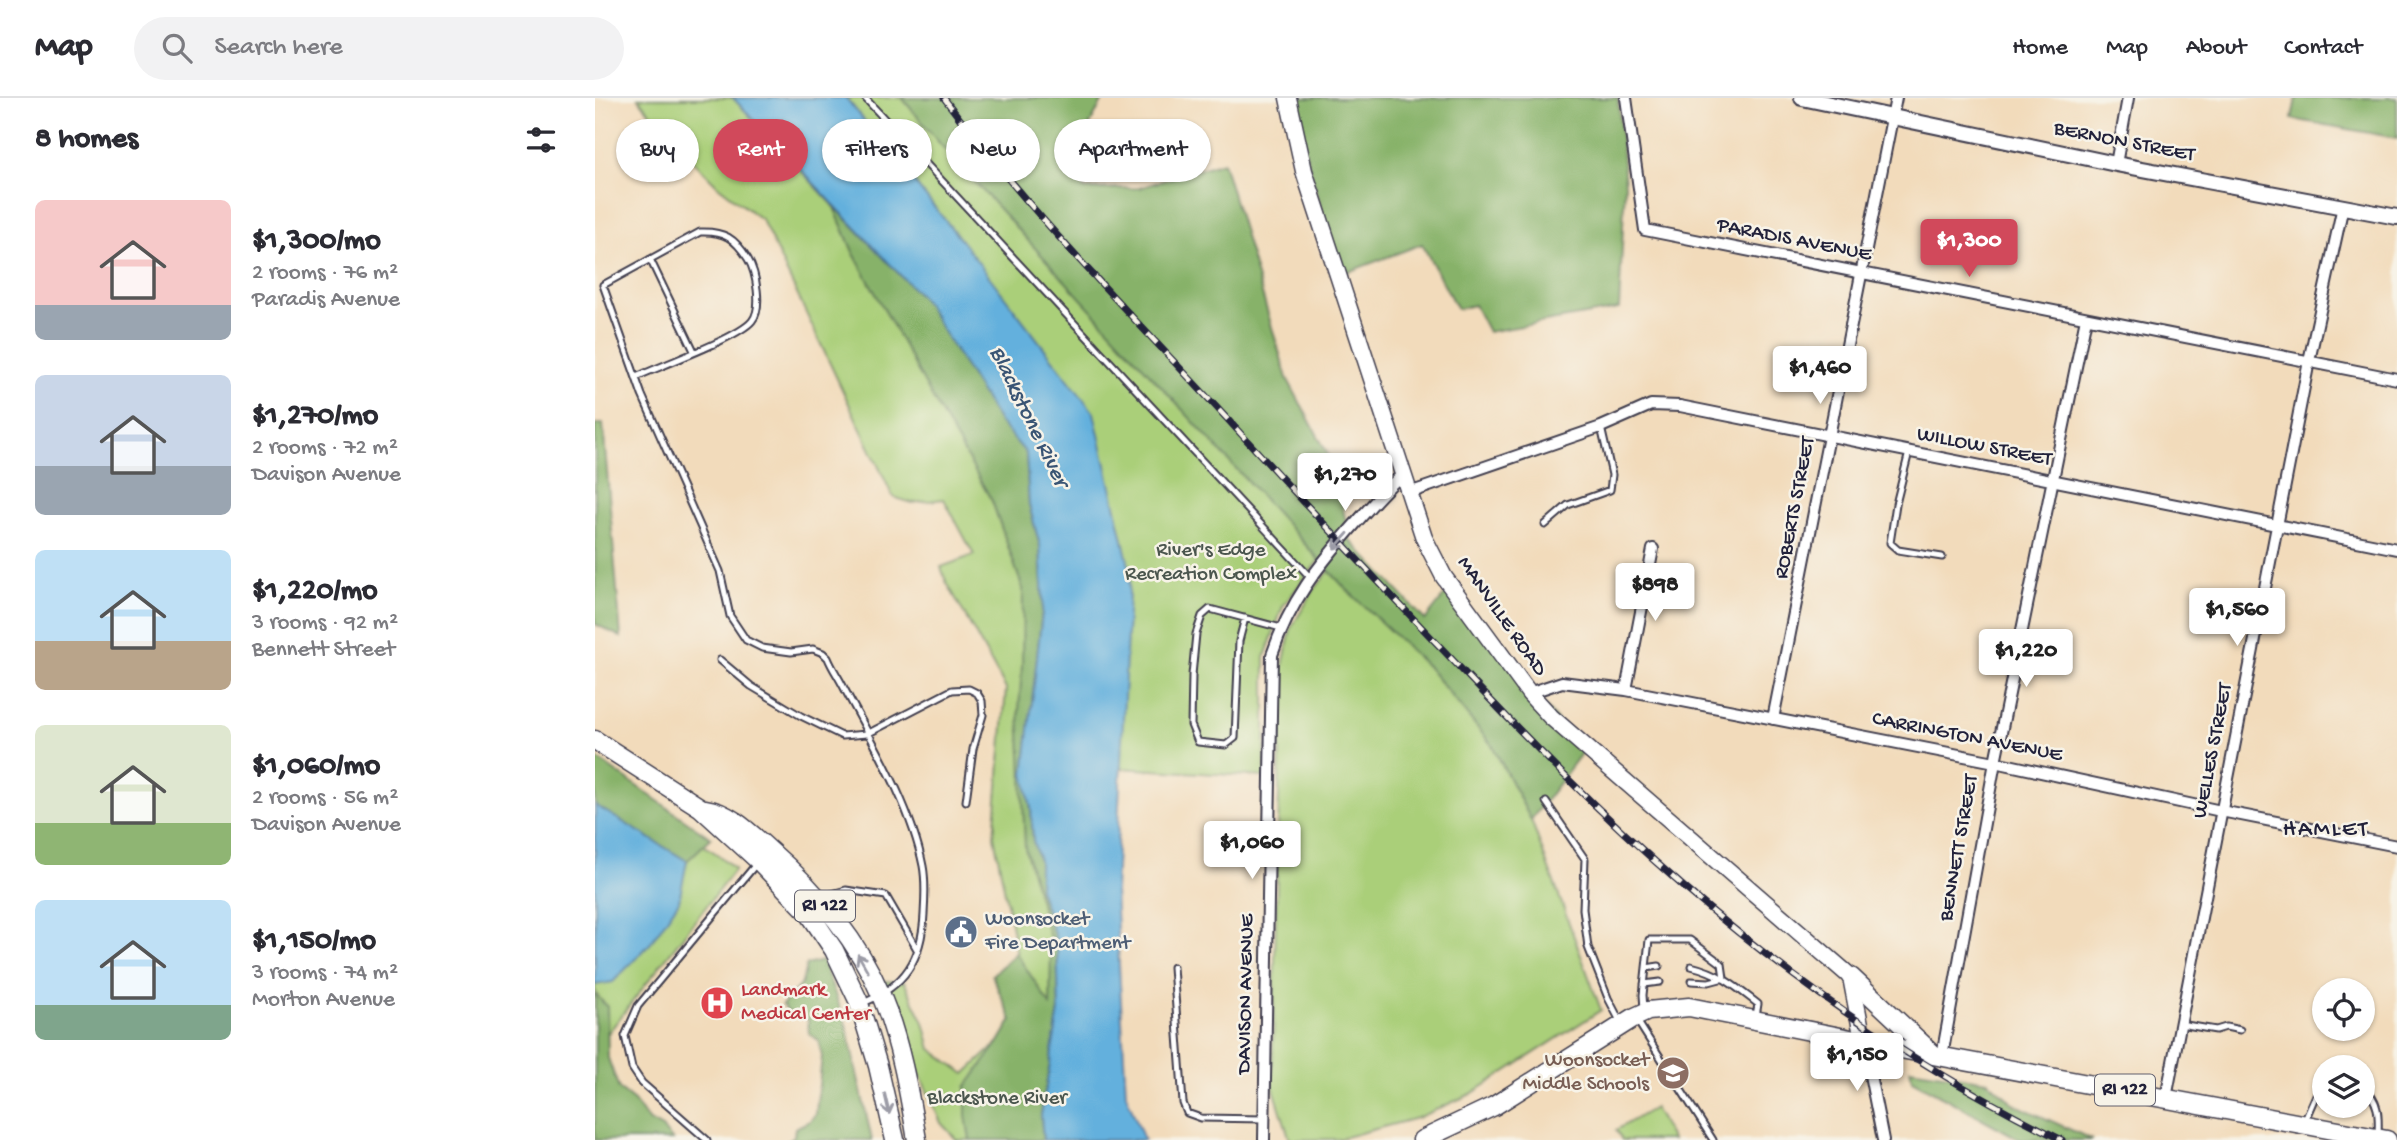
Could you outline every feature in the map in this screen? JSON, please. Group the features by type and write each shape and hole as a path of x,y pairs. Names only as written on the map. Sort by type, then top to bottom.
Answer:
{"main road":[{"name":"MANVILLE ROAD","path":"1287,98 1304,170 1409,494 1424,538 1444,577 1529,693 1551,717 1851,977"},
{"name":"RI 122","path":"595,740 701,808 759,861 809,913 834,950 860,1004 895,1140"},
{"name":"RI 122","path":"701,808 717,811 732,819 793,869 819,898 851,942 881,996 905,1077 914,1119"},
{"path":"1851,977 1863,1040"},
{"path":"1851,977 1938,1055"},
{"name":"RI 122","path":"1422,1140 1494,1106 1634,1018 1689,1006 2383,1139"},
{"path":"914,1119 917,1140"},
{"path":"914,1119 932,1140"}],"street":[{"name":"PARADIS AVENUE","path":"1626,98 1645,230 2397,379"},
{"name":"BERNON STREET","path":"1802,98 2116,164 2397,217"},
{"name":"ROBERTS STREET","path":"1773,719 1896,98"},
{"path":"2116,164 2128,98"},
{"name":"WELLES STREET","path":"2166,1098 2309,361 2343,206"},
{"name":"BENNETT STREET","path":"1938,1055 2086,318"},
{"name":"WILLOW STREET","path":"1409,494 1601,427 1651,405 1680,406 2397,549"},
{"name":"DAVISON AVENUE","path":"1264,1140 1272,655 1280,628 1310,577 1387,487 1404,474"},
{"path":"1626,690 1653,549"},
{"name":"CARRINGTON AVENUE","path":"1529,693 1562,682 1626,690 1995,762 2397,846"},
{"path":"1863,1040 1883,1140"}],"lane":[{"path":"865,98 1310,577"},
{"path":"636,377 737,332 753,320 758,309 758,293 750,260 733,240 717,231 700,232 603,285 636,377 720,571 730,617 746,640 762,648 791,652 813,649 823,653 835,671 904,808 923,866 925,899 918,951 906,974 881,996 860,1004"},
{"path":"650,259 694,351"},
{"path":"1545,525 1568,505 1610,489 1612,475 1601,427"},
{"path":"1909,452 1890,543 1898,550 1942,557"},
{"path":"1245,618 1239,640 1235,738 1226,745 1198,742 1191,725 1192,675 1196,634 1202,616 1210,609 1245,618 1280,628"},
{"path":"720,660 751,686 801,716 842,736 867,734 952,691 969,689 977,693 982,701 983,715 973,749 966,801"},
{"path":"1546,802 1584,859 1583,909 1588,947 1608,998 1634,1018 1713,1140"},
{"path":"706,1140 642,1083 632,1068 625,1036 638,1006 759,861"},
{"path":"819,898 846,890 886,896 918,951"},
{"path":"1634,1018 1644,984 1649,940 1690,940 1722,964 1724,978"},
{"path":"1646,968 1659,966"},
{"path":"1691,966 1711,971 1724,978 1758,1004 1756,1020"},
{"path":"1173,967 1183,1103 1187,1113 1201,1118 1265,1119"},
{"path":"1691,981 1709,982 1724,978"},
{"path":"1644,984 1660,982"},
{"path":"2181,1024 2216,1030 2226,1027 2240,1030"},
{"path":"2375,1100 2383,1139"},
{"path":"2304,1124 2312,1105"}],"green space":[{"path":"638,98 733,98 753,119 713,119 713,181 699,167 699,119 655,119"},
{"name":"River's Edge Recreation Complex","path":"846,98 914,98 946,135 946,182 988,182 1319,560 1283,606 1265,657 1265,777 1120,768 1130,570 958,236 914,182 932,182 932,119 863,119"},
{"path":"902,98 1104,98 1093,119 1054,119 1054,182 1082,182 1084,189 1139,188 1158,182 1211,182 1211,166 1223,162 1287,378 1333,464 1350,540 1425,620 1448,591 1583,751 1531,820 1492,745 1427,666 1345,588 975,182 1040,182 1040,119 946,119 946,150 932,134 932,119 919,119"},
{"path":"1290,98 1618,98 1625,185 1619,309 1488,332 1474,305 1457,309 1422,244 1340,275"},
{"path":"2296,98 2397,98 2397,138 2292,119"},
{"path":"808,178 833,205 855,254 992,501 1019,577 1020,455 1026,699 1024,774 1055,946 1033,1140 957,1140 941,1123 912,1057 884,981 904,982 924,1022 931,1049 965,1074 999,1042 1012,1020 992,975 1017,955 994,836 1006,689 946,581 941,567 974,555 944,499 912,503 893,497 762,220 714,182 808,182"},
{"name":"Blackstone River","path":"833,205 923,299 1000,423 1026,452 1029,505 1040,546 1043,603 1024,774 1031,808 1033,840 1039,861 1039,888 1057,943 1059,1011 1041,1115 1043,1140 970,1140 966,1116 966,1087 1012,1020 992,975 1016,953 1050,1005 1051,942 1025,848 1019,710 1023,589 992,501 853,252"},
{"path":"595,424 603,424 621,637 595,624"},
{"path":"1329,571 1427,666 1492,745 1531,820 1601,1010 1471,1094 1417,1118 1338,1139 1290,1140 1272,1083 1282,670 1291,628"},
{"path":"595,757 711,838 687,861 595,805"},
{"path":"595,776 717,854 735,869 595,1050"},
{"path":"822,961 845,1020 872,1140 789,1140 794,1136 795,1128 810,1121 816,1113 822,1056 818,1040 809,1034 808,1019 788,1012 782,1005 802,983 806,965"},
{"path":"595,993 607,1007 608,1058 619,1089 634,1101 648,1120 662,1128 673,1140 595,1140"},
{"path":"1910,1069 1988,1081 2014,1104 2093,1140 2021,1140 1912,1080"},
{"path":"1654,1108 1672,1140 1622,1140 1616,1130"}],"water":[{"path":"733,98 846,98 863,119 822,119 822,182 914,182 1094,413 1130,570 1115,891 1126,1094 1144,1140 1043,1140 1041,1115 1059,1011 1057,943 1039,888 1039,861 1033,840 1031,808 1024,774 1043,603 1040,546 1029,505 1026,453 1000,423 923,299 808,177 808,119 753,119"},
{"path":"595,805 687,861 679,901 650,944 613,982 595,985"}],"railway":[{"path":"944,98 1014,186 1088,270 1476,684 1622,831 1727,924 1818,993 1913,1057 2062,1140"}],"place":[{"name":"Woonsocket Fire Department","path":"961,932"},
{"name":"Landmark Medical Center","path":"717,1003"},
{"name":"Woonsocket Middle Schools","path":"1673,1073"}],"district":[{"name":"HAMLET","path":"2326,830"}]}
